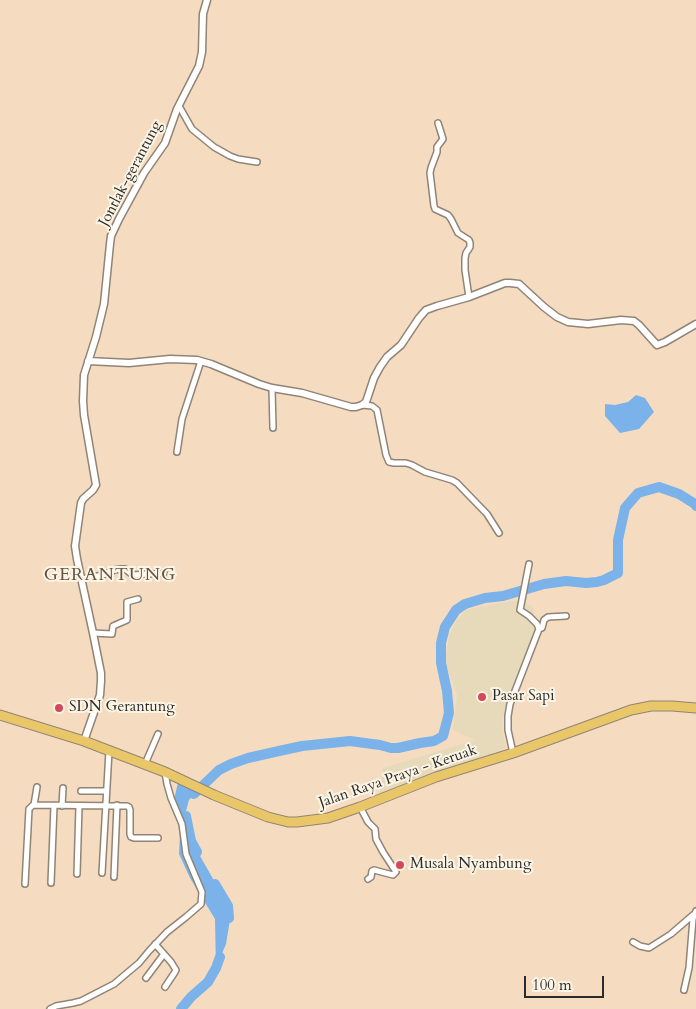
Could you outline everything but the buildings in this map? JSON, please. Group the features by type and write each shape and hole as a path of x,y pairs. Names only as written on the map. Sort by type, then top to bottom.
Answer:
{"main road":[{"name":"Jalan Raya Praya - Keruak","path":"0,715 84,741 145,764 268,817 288,822 297,822 328,818 436,777 513,753 640,708 672,706 696,708"}],"street":[{"name":"Jontlak-gerantung","path":"84,741 101,689 101,673 76,554 81,503 95,488 96,482 83,401 84,375 96,338 104,304 111,236 144,173 165,143 179,106 201,59 202,14 207,0"},
{"path":"179,106 192,129 214,147 238,159 257,162"},
{"path":"438,122 443,139 437,147 431,168 434,206 435,209 448,215 458,233 469,240 470,247 466,253 465,270 469,297"},
{"path":"362,405 367,401 370,388 386,357 401,345 423,313 437,306 469,297 505,283 515,283 522,287 544,307 563,320 574,324 631,320 637,322 657,345 696,324"},
{"path":"88,361 128,363 170,359 202,361 272,388 302,393 351,407 372,406 377,410 389,462 394,464 406,463 425,472 458,483 487,514 499,533"},
{"path":"177,452 182,419 202,361"},
{"path":"272,388 273,428"},
{"path":"529,564 520,610 537,624 539,629"},
{"path":"82,580 121,568 126,569 133,575 164,574"},
{"path":"93,633 112,634 113,626 127,620 127,602 138,600"},
{"path":"513,753 508,724 510,704 539,629 542,628 544,620 548,617 566,616"},
{"path":"145,764 158,734"},
{"path":"102,873 109,751"},
{"path":"50,1009 81,1001 114,984 139,963 167,932 199,907 202,899 201,889 186,854 182,824 171,798 165,772"},
{"path":"24,884 29,809 34,804 37,787"},
{"path":"62,806 63,788"},
{"path":"81,791 106,791"},
{"path":"34,804 54,806 127,806 130,808 130,834 132,837 158,838"},
{"path":"114,877 117,805"},
{"path":"51,883 54,806"},
{"path":"77,874 79,806"},
{"path":"360,807 368,822 375,829 376,839 396,872 393,875 374,870 368,879"},
{"path":"633,942 649,948 671,934 695,913"},
{"path":"684,990 689,968 695,913"},
{"path":"155,944 176,970 165,987"},
{"path":"146,978 164,954"}],"shaded area":[{"name":"Pasar Sapi","path":"520,600 533,607 536,628 507,698 502,723 506,748 379,795 383,768 475,740 453,730 457,695 445,662 449,635 457,620 466,610"}],"water":[{"path":"636,395 645,398 654,412 639,429 620,433 605,416 605,404 615,405 628,402"},
{"path":"178,783 197,791 189,800 186,811 188,832 229,907 230,920 226,944 216,968 215,919 190,878 179,854 181,816 173,803"}],"waterway":[{"path":"194,794 219,770 248,758 302,746 350,741 398,748 434,741 443,736 449,713 447,691 441,663 441,643 445,627 456,610 465,604 485,598 503,596 544,584 566,581 597,582 618,573 618,540 625,508 638,493 659,487 679,494 696,506"},
{"path":"186,816 191,841 197,852"},
{"path":"215,884 228,906 229,918"},
{"path":"181,1009 208,982 220,957"}],"place":[{"name":"Pasar Sapi","path":"482,697"},
{"name":"SDN Gerantung","path":"59,708"},
{"name":"Musala Nyambung","path":"400,865"}],"district":[{"name":"GERANTUNG","path":"110,576"}]}
